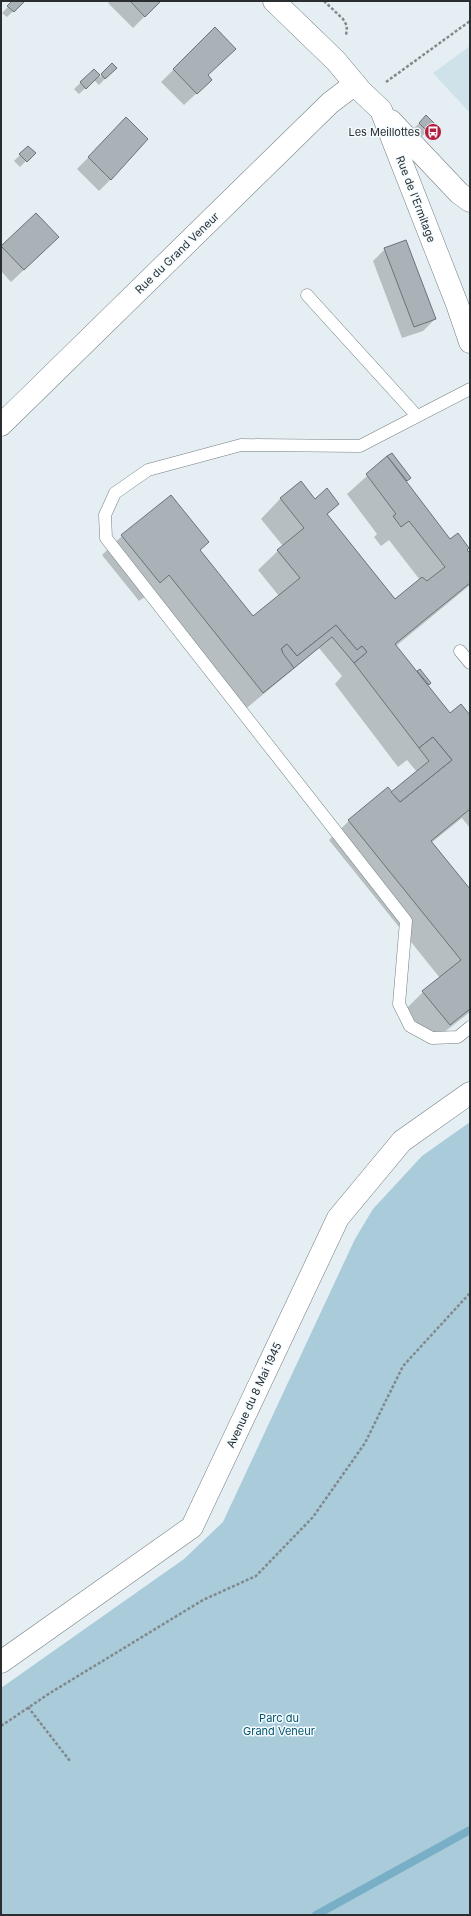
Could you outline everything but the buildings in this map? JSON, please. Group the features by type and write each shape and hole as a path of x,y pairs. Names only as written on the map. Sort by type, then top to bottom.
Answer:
{"street":[{"name":"Rue de l'Ermitage","path":"274,1 336,61 355,84 381,110 464,299 470,342"},
{"name":"Rue du Grand Veneur","path":"1,425 330,103 355,84"},
{"path":"381,110 438,172 459,193 470,201"},
{"name":"Avenue du 8 Mai 1945","path":"1,1662 192,1527 338,1218 402,1141 470,1093"}],"lane":[{"path":"307,295 417,416"},
{"path":"470,390 360,446 241,445 148,470 115,493 105,515 106,538 406,922 399,1004 410,1026 432,1038 458,1037 470,1027"},
{"path":"460,651 470,663"}],"path":[{"path":"324,1 343,19 348,26 344,43"},
{"path":"381,86 470,21"},
{"path":"1,1726 28,1707 203,1600 256,1576 313,1517 365,1443 403,1366 470,1294"},
{"path":"28,1707 70,1761"}],"shaded area":[{"path":"470,46 470,113 433,73"}],"green space":[{"name":"Parc du Grand Veneur","path":"470,1122 470,1915 1,1915 1,1688 184,1559 223,1522 355,1239 373,1209 422,1156"}],"waterway":[{"path":"316,1915 470,1830"}],"place":[{"name":"Les Meillottes","path":"433,132"}]}
